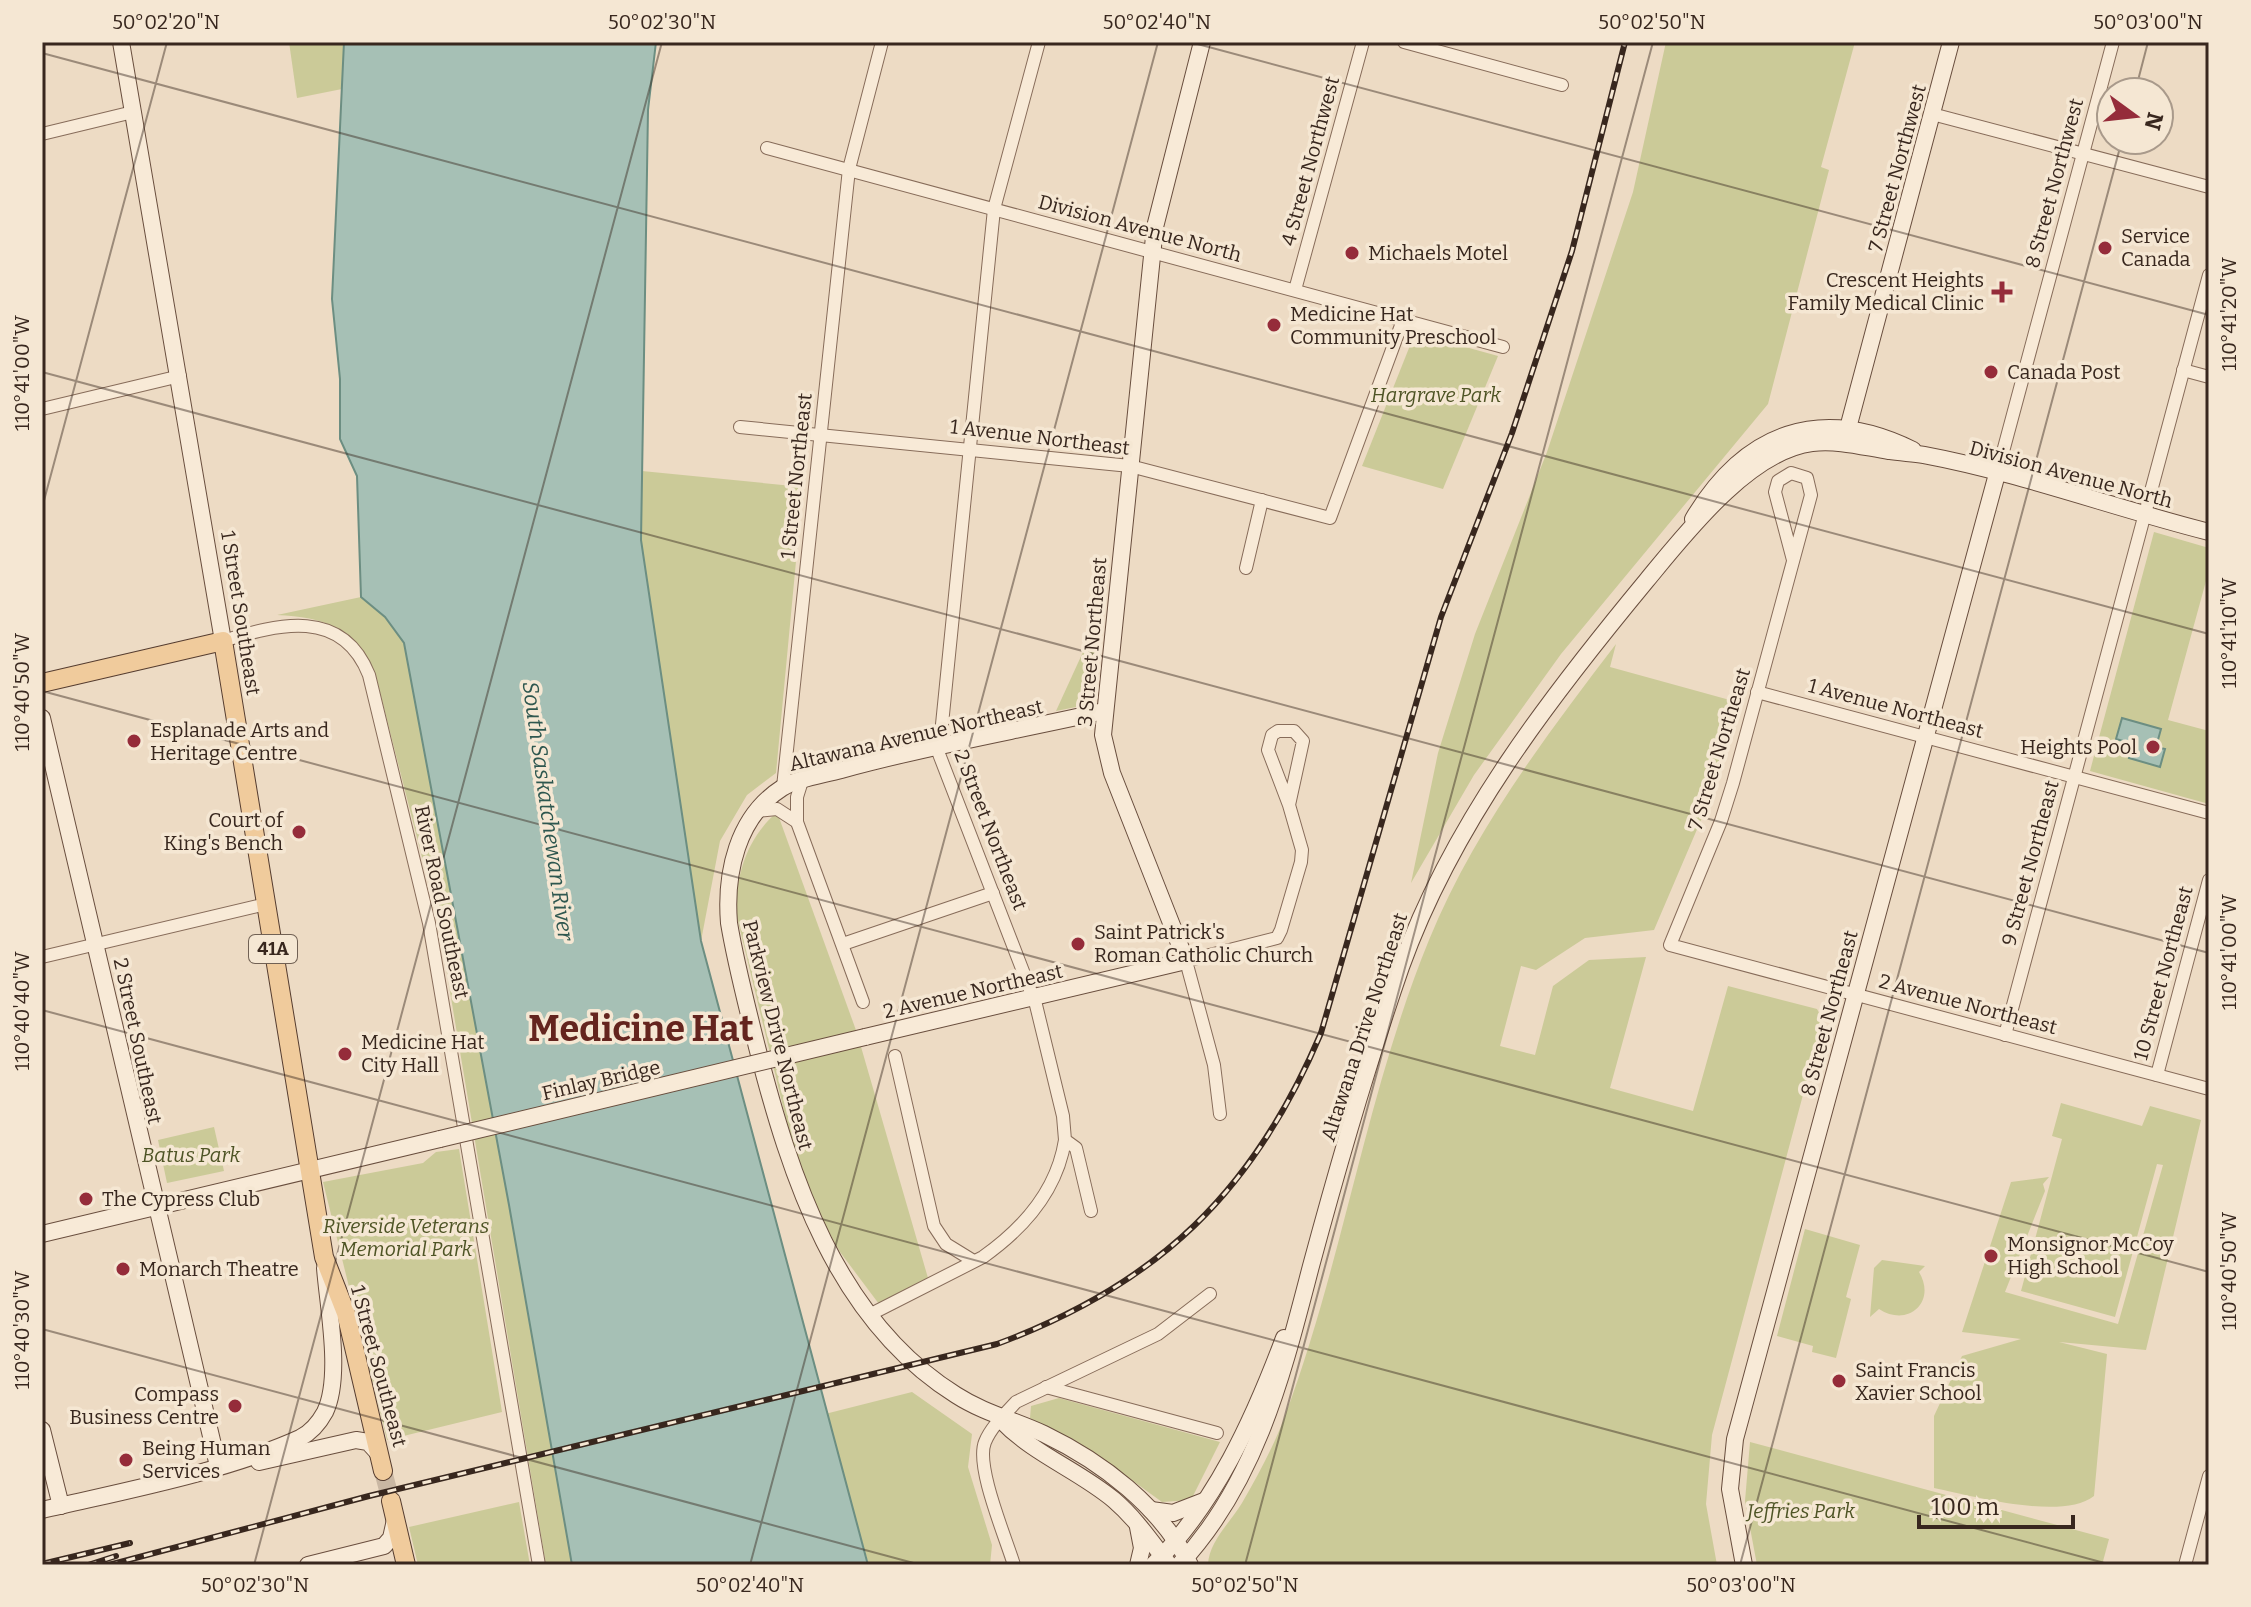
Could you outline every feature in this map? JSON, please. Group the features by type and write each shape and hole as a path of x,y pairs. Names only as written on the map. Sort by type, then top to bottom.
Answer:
{"main road":[{"path":"42,683 223,641"},
{"name":"1 Street Southeast","path":"223,641 324,1257 346,1313 381,1462"},
{"path":"391,1501 406,1565"}],"street":[{"name":"1 Street Southeast","path":"121,42 223,641"},
{"name":"1 Street Northeast","path":"783,787 849,169 882,42"},
{"name":"2 Street Northeast","path":"1039,42 994,209 972,449 939,746 1033,996 1063,1116 1065,1140 1076,1148 1091,1211"},
{"name":"3 Street Northeast","path":"1202,42 1160,207 1152,251 1104,711 1105,751 1186,961 1214,1065 1220,1114"},
{"name":"4 Street Northwest","path":"1295,290 1363,42"},
{"path":"1404,42 1562,85"},
{"name":"7 Street Northwest","path":"1846,436 1951,42"},
{"name":"8 Street Northwest","path":"1997,474 2113,42"},
{"path":"42,134 133,112"},
{"path":"1932,114 2209,187"},
{"name":"Division Avenue North","path":"767,148 1503,347"},
{"name":"9 Street Northeast","path":"2005,1035 2209,275"},
{"name":"1 Avenue Northeast","path":"740,427 1130,466 1330,518 1403,320"},
{"path":"2183,370 2209,377"},
{"path":"42,409 180,376"},
{"name":"Division Avenue North","path":"1814,435 1893,440 1922,454 2209,532"},
{"name":"Altawana Drive Northeast","path":"1185,1562 1225,1503 1256,1445 1287,1362 1311,1266 1402,965 1432,892 1472,819 1542,715 1679,542 1715,486 1740,461 1780,436 1814,435"},
{"name":"7 Street Northeast","path":"1670,945 1721,821 1793,560 1811,489 1807,478 1791,473 1781,477 1775,492 1793,560"},
{"name":"8 Street Northeast","path":"1744,1565 1730,1489 1735,1439 1997,474"},
{"path":"1246,568 1262,500"},
{"name":"River Road Southeast","path":"223,641 288,625 315,626 341,636 364,661 369,675 429,923 539,1565"},
{"name":"1 Avenue Northeast","path":"1757,692 2209,813"},
{"name":"Altawana Avenue Northeast","path":"783,787 939,746 1104,711"},
{"name":"2 Street Southeast","path":"42,718 218,1466"},
{"path":"1286,730 1294,731 1303,741 1289,805 1268,750 1272,735 1286,730"},
{"path":"802,781 796,804 797,822 863,1002"},
{"name":"Parkview Drive Northeast","path":"783,787 758,811 744,831 732,861 727,904 732,944 791,1168 817,1230 871,1314 919,1367 955,1395 1000,1419 1046,1435 1092,1460 1151,1510 1175,1542 1185,1562"},
{"name":"2 Avenue Northeast","path":"865,1037 1277,938 1301,862 1302,850 1289,805"},
{"path":"758,811 777,809 797,822"},
{"name":"10 Street Northeast","path":"2157,1075 2209,880"},
{"path":"843,944 993,893"},
{"path":"42,957 266,904"},
{"name":"2 Avenue Northeast","path":"1670,945 2209,1089"},
{"name":"Finlay Bridge","path":"42,1234 865,1037"},
{"path":"895,1056 934,1226 946,1244 972,1260"},
{"path":"871,1314 991,1252 1039,1205 1055,1179 1065,1140"},
{"path":"42,1510 218,1466 302,1437 317,1425 325,1411 333,1376 324,1257"},
{"name":"Altawana Drive Northeast","path":"1162,1562 1206,1500 1264,1386 1311,1266"},
{"path":"1014,1565 984,1466 985,1441 1000,1419 1016,1402 1158,1334 1210,1294"},
{"path":"1046,1387 1217,1433"},
{"name":"Parkview Drive Northeast","path":"1000,1419 1020,1440 1084,1479 1136,1522 1162,1562"},
{"path":"42,1430 61,1506"},
{"path":"218,1466 243,1466 356,1440 368,1442 381,1462"},
{"path":"2185,1565 2209,1476"},
{"path":"1151,1510 1173,1513 1206,1500"},
{"path":"308,1565 384,1546 391,1538 395,1520"},
{"path":"1136,1522 1142,1548 1138,1565"}],"green space":[{"path":"289,42 344,42 342,89 297,98"},
{"path":"1666,42 1855,42 1821,167 1829,170 1768,404 1561,654 1474,775 1411,883 1438,753 1475,634 1547,452 1633,192"},
{"name":"Hargrave Park","path":"1415,333 1498,356 1443,489 1362,466"},
{"path":"642,471 803,487 776,773 747,795 720,841 701,941 641,540"},
{"path":"2154,532 2209,548 2209,570 2168,720 2209,731 2209,804 2090,771"},
{"path":"361,597 385,617 404,643 509,1205 572,1565 546,1565 438,920 375,673 348,635 323,622 277,615"},
{"path":"1099,617 1091,704 1056,711"},
{"path":"1616,644 1610,667 1737,702 1704,813 1654,930 1585,938 1536,970 1521,966 1500,1046 1535,1055 1553,986 1589,960 1646,957 1610,1088 1693,1111 1728,986 1817,1009 1823,1020 1712,1435 1706,1504 1717,1565 1208,1565 1216,1540 1254,1482 1285,1416 1323,1298 1388,1058 1429,940 1467,861 1512,786"},
{"path":"777,812 857,1033 928,1278 879,1304 840,1252 812,1202 796,1160 735,909 742,868 751,844"},
{"path":"2061,1103 2142,1126 2150,1106 2201,1120 2146,1350 2059,1342 2107,1354 2094,1496 2080,1503 2040,1507 1934,1488 1934,1416 1962,1356 2021,1339 1962,1332 2011,1182 2049,1177 2043,1184 2045,1191 2005,1292 2118,1324 2163,1165 2157,1164 2115,1317 2021,1291 2062,1139 2052,1136"},
{"name":"Batus Park","path":"214,1127 224,1171 167,1183 158,1140"},
{"name":"Riverside Veterans Memorial Park","path":"459,1149 502,1412 387,1440 323,1182 423,1163 436,1152"},
{"path":"1805,1229 1860,1245 1846,1297 1851,1299 1836,1358 1812,1352 1813,1346 1777,1336"},
{"path":"1882,1260 1925,1266 1919,1272 1924,1283 1922,1302 1909,1314 1890,1314 1879,1309 1870,1317 1874,1268"},
{"path":"912,1392 972,1434 968,1467 992,1545 990,1565 869,1565 825,1414"},
{"path":"1059,1398 1220,1442 1191,1500 1162,1502 1097,1455 1030,1418 1031,1406"},
{"name":"Jeffries Park","path":"1750,1442 2109,1539 2102,1565 1757,1565 1745,1501"},
{"path":"519,1502 530,1565 418,1565 409,1527"}],"water":[{"name":"South Saskatchewan River","path":"344,42 656,42 648,110 641,540 701,941 868,1565 572,1565 509,1205 404,643 385,617 361,597 357,476 340,439 340,379 332,299"},
{"path":"2122,718 2161,729 2156,747 2165,749 2160,767 2129,758 2133,744 2116,739"}],"tunnel":[{"path":"383,1471 391,1501"}],"railway":[{"path":"109,1565 369,1496 997,1344 1055,1320 1107,1292 1153,1261 1195,1225 1232,1185 1265,1140 1321,1033 1441,617 1512,433 1572,251 1625,42"},
{"path":"42,1564 130,1543"},
{"path":"88,1565 116,1556"}],"place":[{"name":"Service Canada","path":"2105,248"},
{"name":"Michaels Motel","path":"1352,253"},
{"name":"Crescent Heights Family Medical Clinic","path":"2002,292"},
{"name":"Medicine Hat Community Preschool","path":"1274,325"},
{"name":"Canada Post","path":"1991,372"},
{"name":"Esplanade Arts and Heritage Centre","path":"134,741"},
{"name":"Heights Pool","path":"2153,747"},
{"name":"Court of King's Bench","path":"299,832"},
{"name":"Saint Patrick's Roman Catholic Church","path":"1078,944"},
{"name":"Medicine Hat City Hall","path":"345,1054"},
{"name":"The Cypress Club","path":"86,1199"},
{"name":"Monsignor McCoy High School","path":"1991,1256"},
{"name":"Monarch Theatre","path":"123,1269"},
{"name":"Saint Francis Xavier School","path":"1839,1381"},
{"name":"Compass Business Centre","path":"235,1406"},
{"name":"Being Human Services","path":"126,1460"}],"district":[{"name":"Medicine Hat","path":"641,1029"}]}
